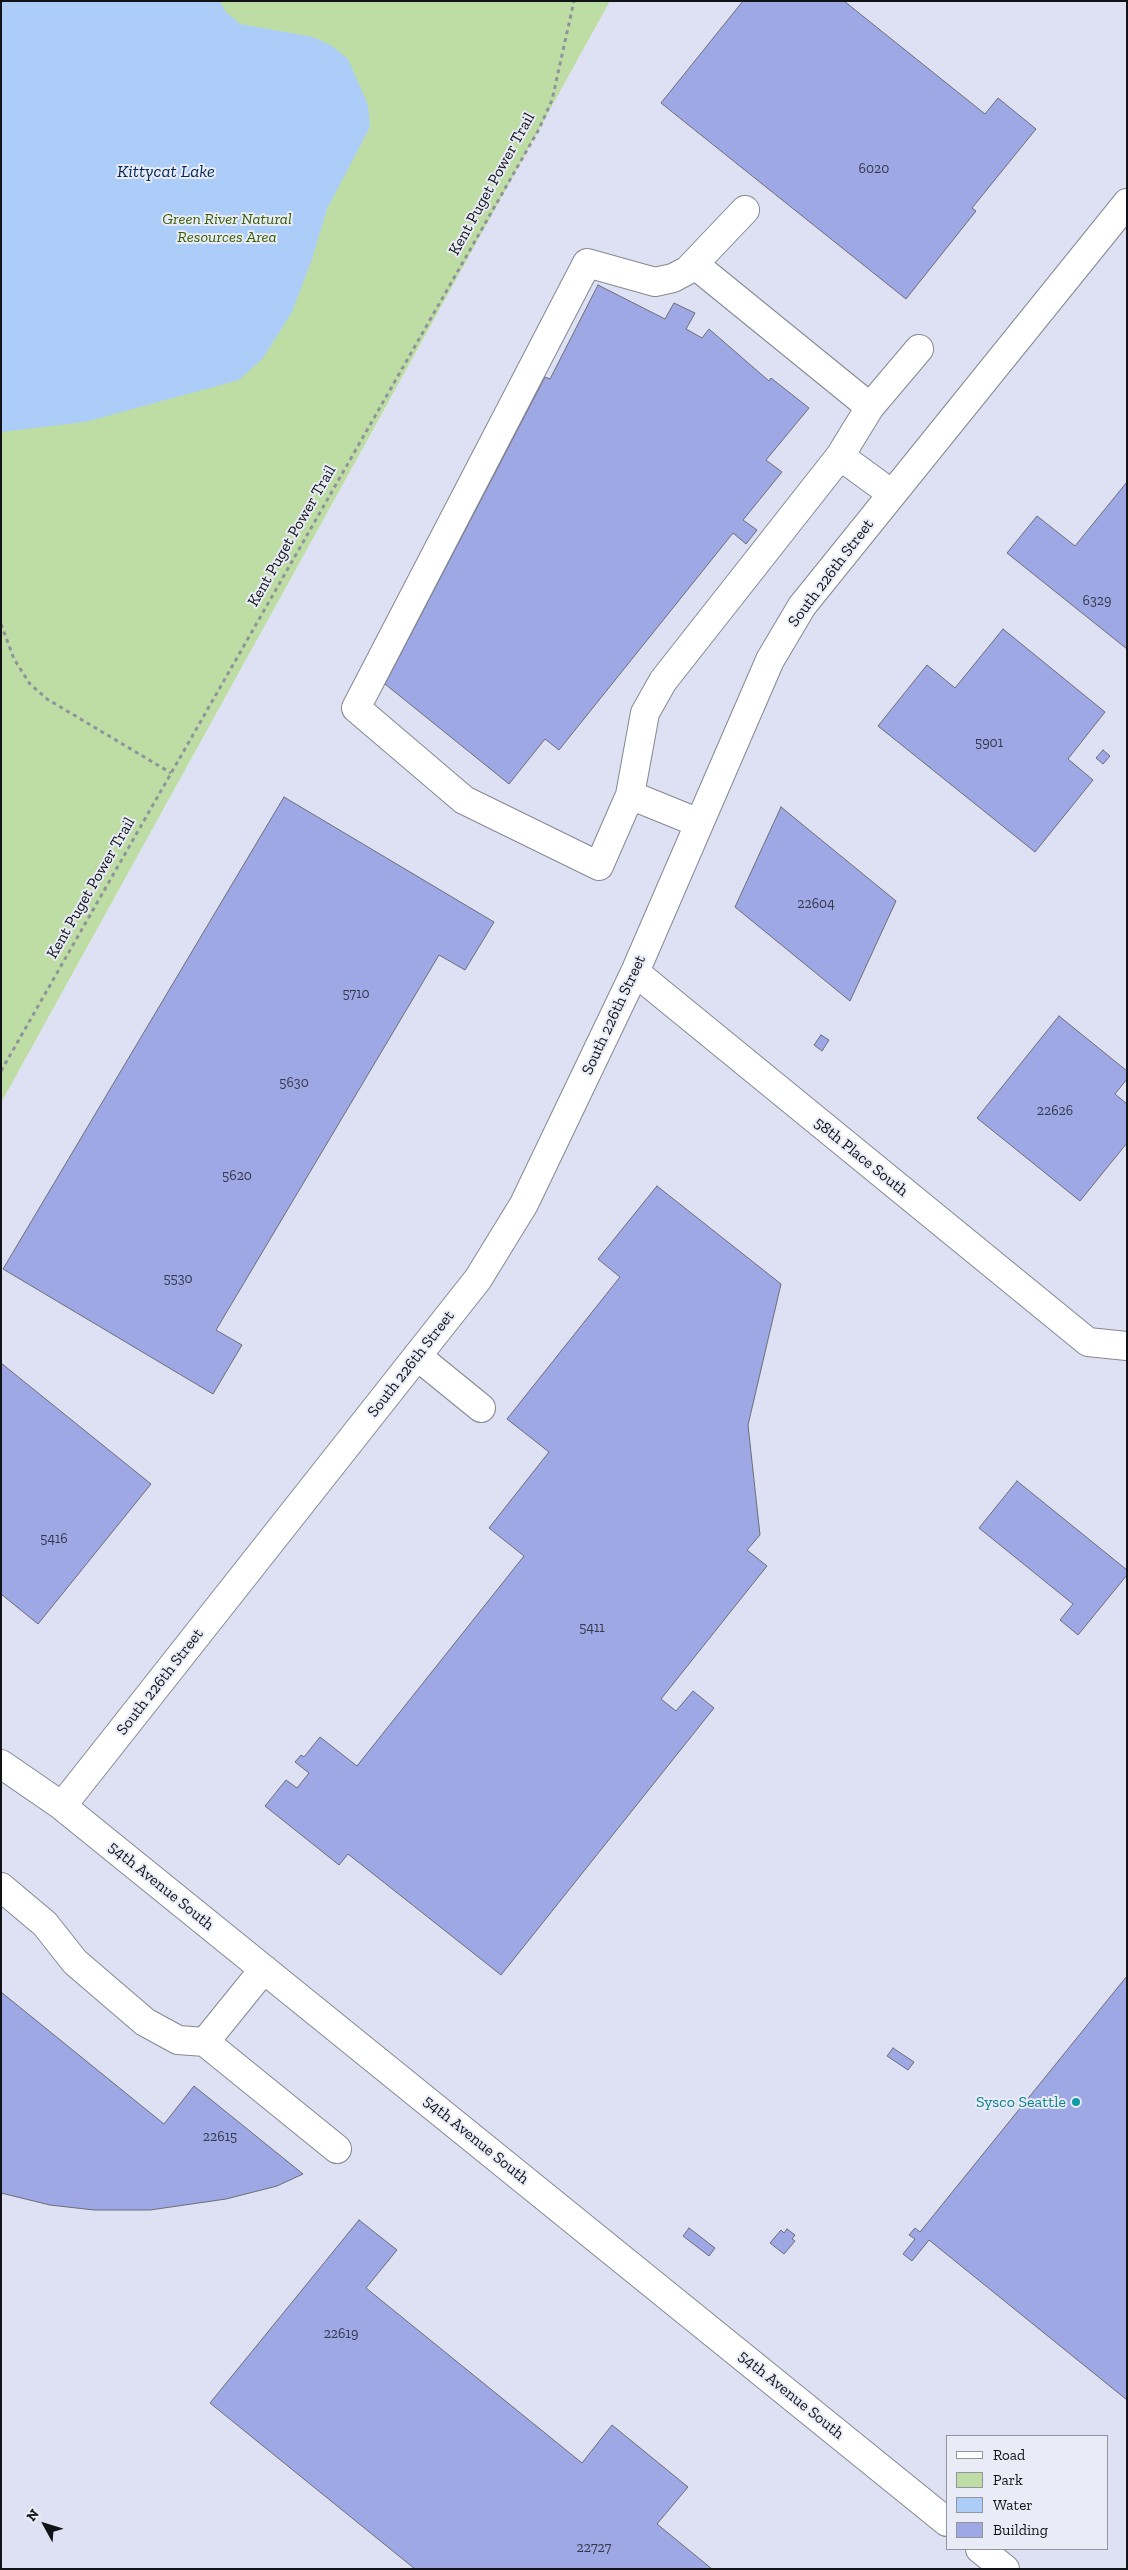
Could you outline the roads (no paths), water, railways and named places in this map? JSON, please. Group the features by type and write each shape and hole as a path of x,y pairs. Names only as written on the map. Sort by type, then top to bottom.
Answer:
{"street":[{"name":"South 226th Street","path":"62,1806 478,1279 524,1204 635,972 770,660 802,606 1127,203"},
{"path":"745,210 688,270 673,278 655,282 587,262 356,708 464,800 599,866 630,795 645,713 663,681 840,456 870,407 919,349"},
{"path":"694,264 870,407"},
{"path":"840,456 892,494"},
{"path":"630,795 699,823"},
{"name":"58th Place South","path":"635,972 1088,1342 1127,1346"},
{"path":"417,1356 480,1408"},
{"name":"54th Avenue South","path":"1,1764 62,1806 946,2521"},
{"path":"1,1887 45,1924 75,1962 146,2022 178,2040 205,2042 337,2149"},
{"path":"205,2042 264,1969"},
{"path":"981,2550 1005,2569"}],"water":[{"name":"Kittycat Lake","path":"1,1 220,1 226,12 240,24 313,37 332,46 348,59 368,105 370,127 327,209 312,259 292,312 263,358 239,380 85,422 1,432"}],"place":[{"name":"Sysco Seattle","path":"1076,2102"}],"park label":[{"name":"Green River Natural Resources Area","path":"227,228"}]}
